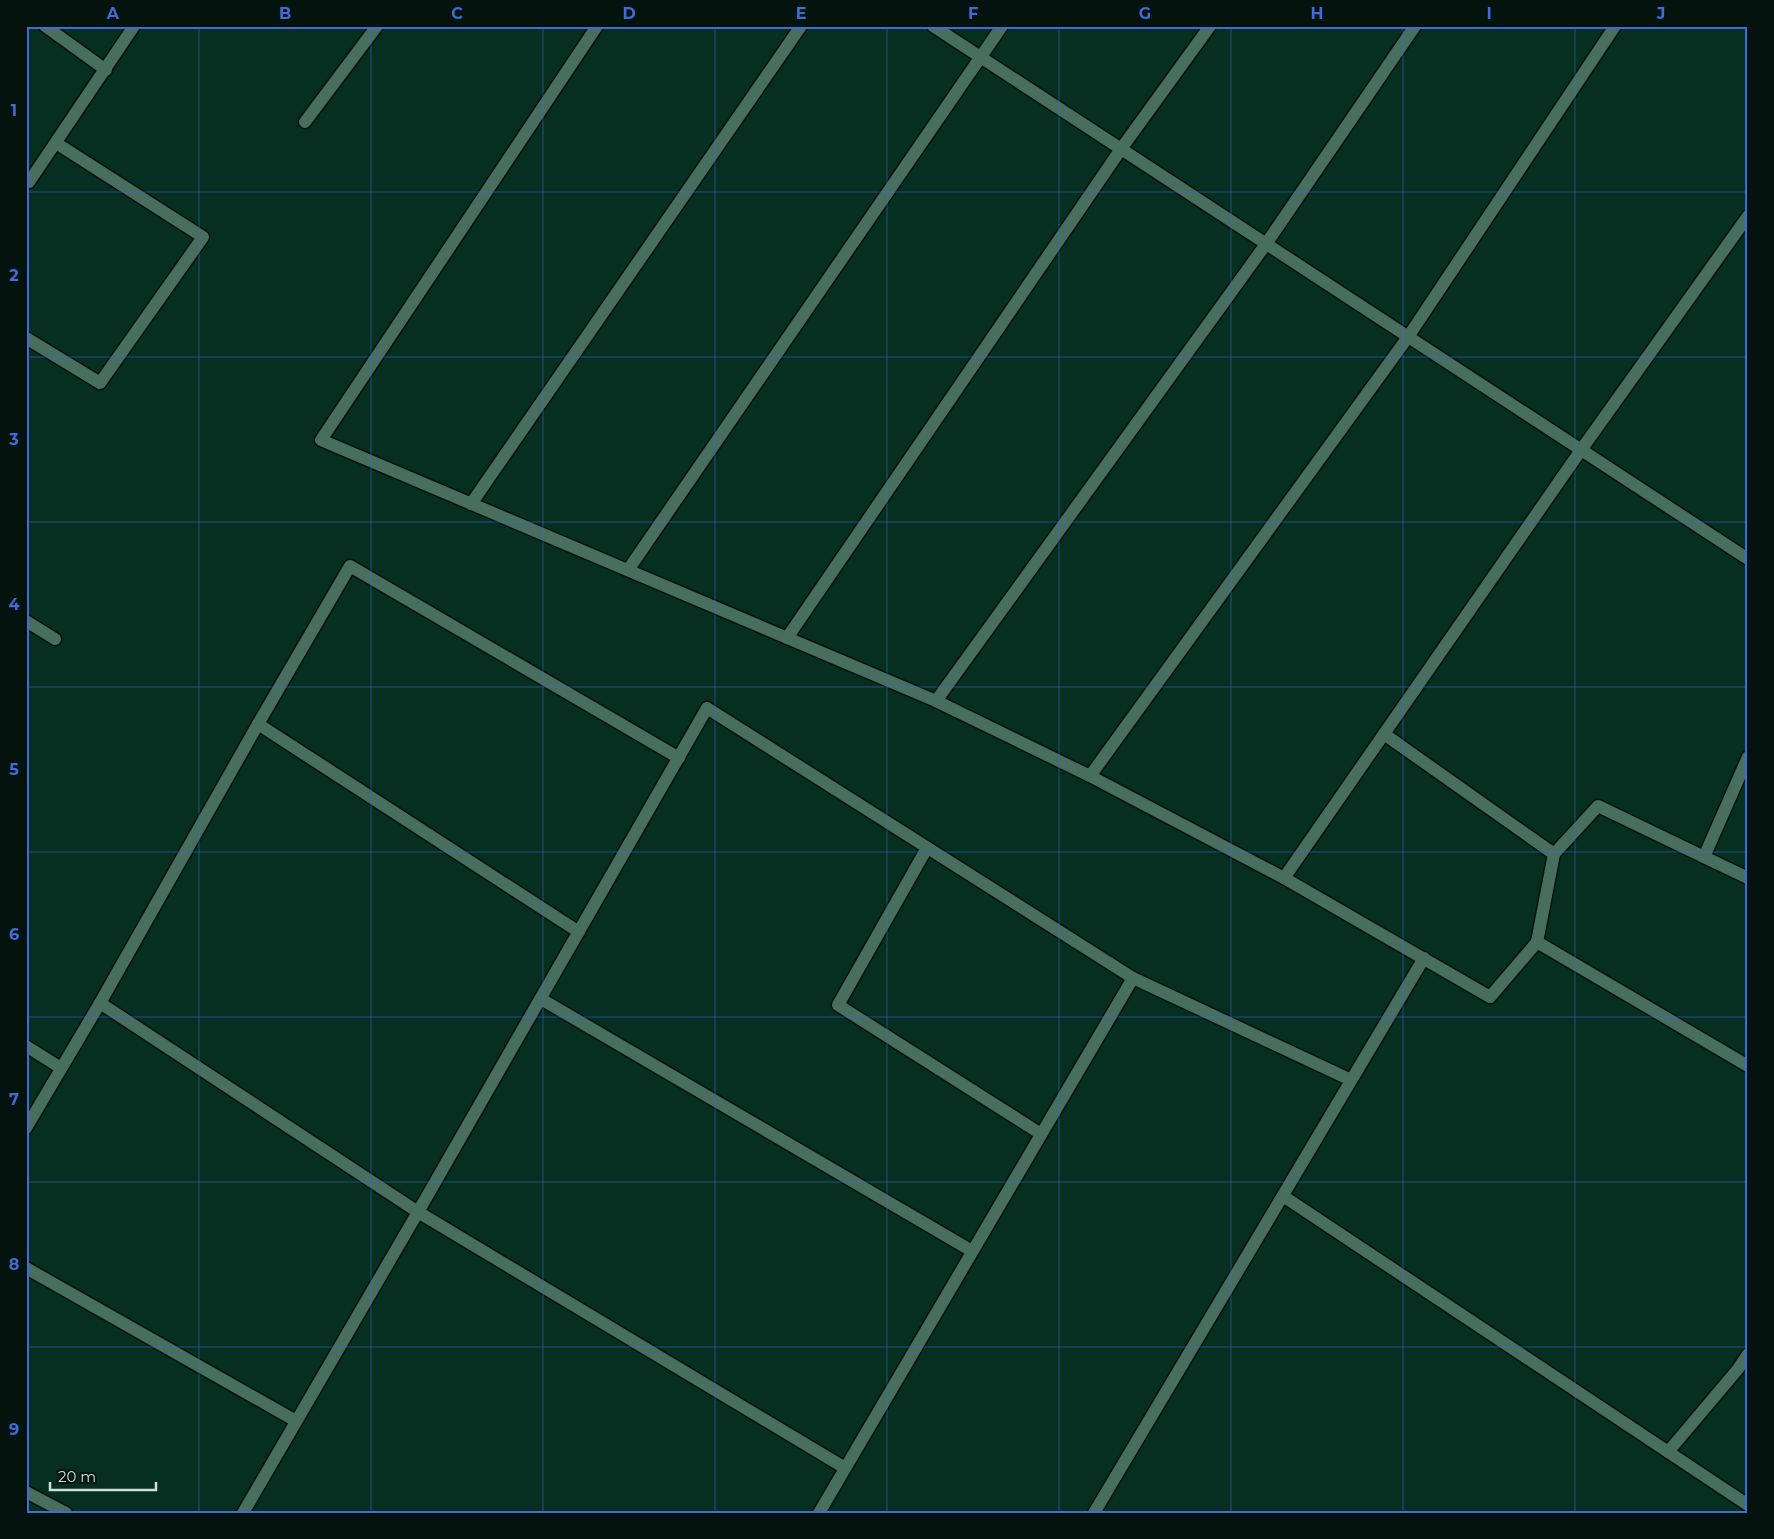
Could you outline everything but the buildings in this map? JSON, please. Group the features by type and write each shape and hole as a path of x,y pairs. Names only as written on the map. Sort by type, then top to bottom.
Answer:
{"street":[{"path":"45,26 106,70"},
{"path":"27,183 106,70 134,26"},
{"path":"305,122 377,26"},
{"path":"597,26 321,440 936,701 1090,776 1284,878 1490,997 1537,942 1554,854 1598,806 1748,878"},
{"path":"471,504 801,26"},
{"path":"933,26 1748,559"},
{"path":"628,570 1002,26"},
{"path":"787,638 1121,149 1210,26"},
{"path":"936,701 1266,244 1415,26"},
{"path":"1090,776 1408,337 1615,26"},
{"path":"26,338 100,383 203,238 56,143"},
{"path":"1284,878 1581,450 1748,216"},
{"path":"26,1128 100,1003 350,566 679,758"},
{"path":"26,621 54,639"},
{"path":"243,1513 708,708 1133,978 1351,1080"},
{"path":"258,724 579,932"},
{"path":"1384,734 1554,854"},
{"path":"1704,857 1748,757"},
{"path":"928,848 838,1005 1041,1134"},
{"path":"1537,942 1748,1066"},
{"path":"1097,1512 1424,958"},
{"path":"819,1513 1133,978"},
{"path":"541,999 972,1252"},
{"path":"100,1003 418,1212 845,1468"},
{"path":"26,1046 62,1068"},
{"path":"1282,1196 1748,1505"},
{"path":"26,1268 296,1422"},
{"path":"1668,1452 1738,1369 1748,1354"},
{"path":"26,1492 66,1513"}]}
